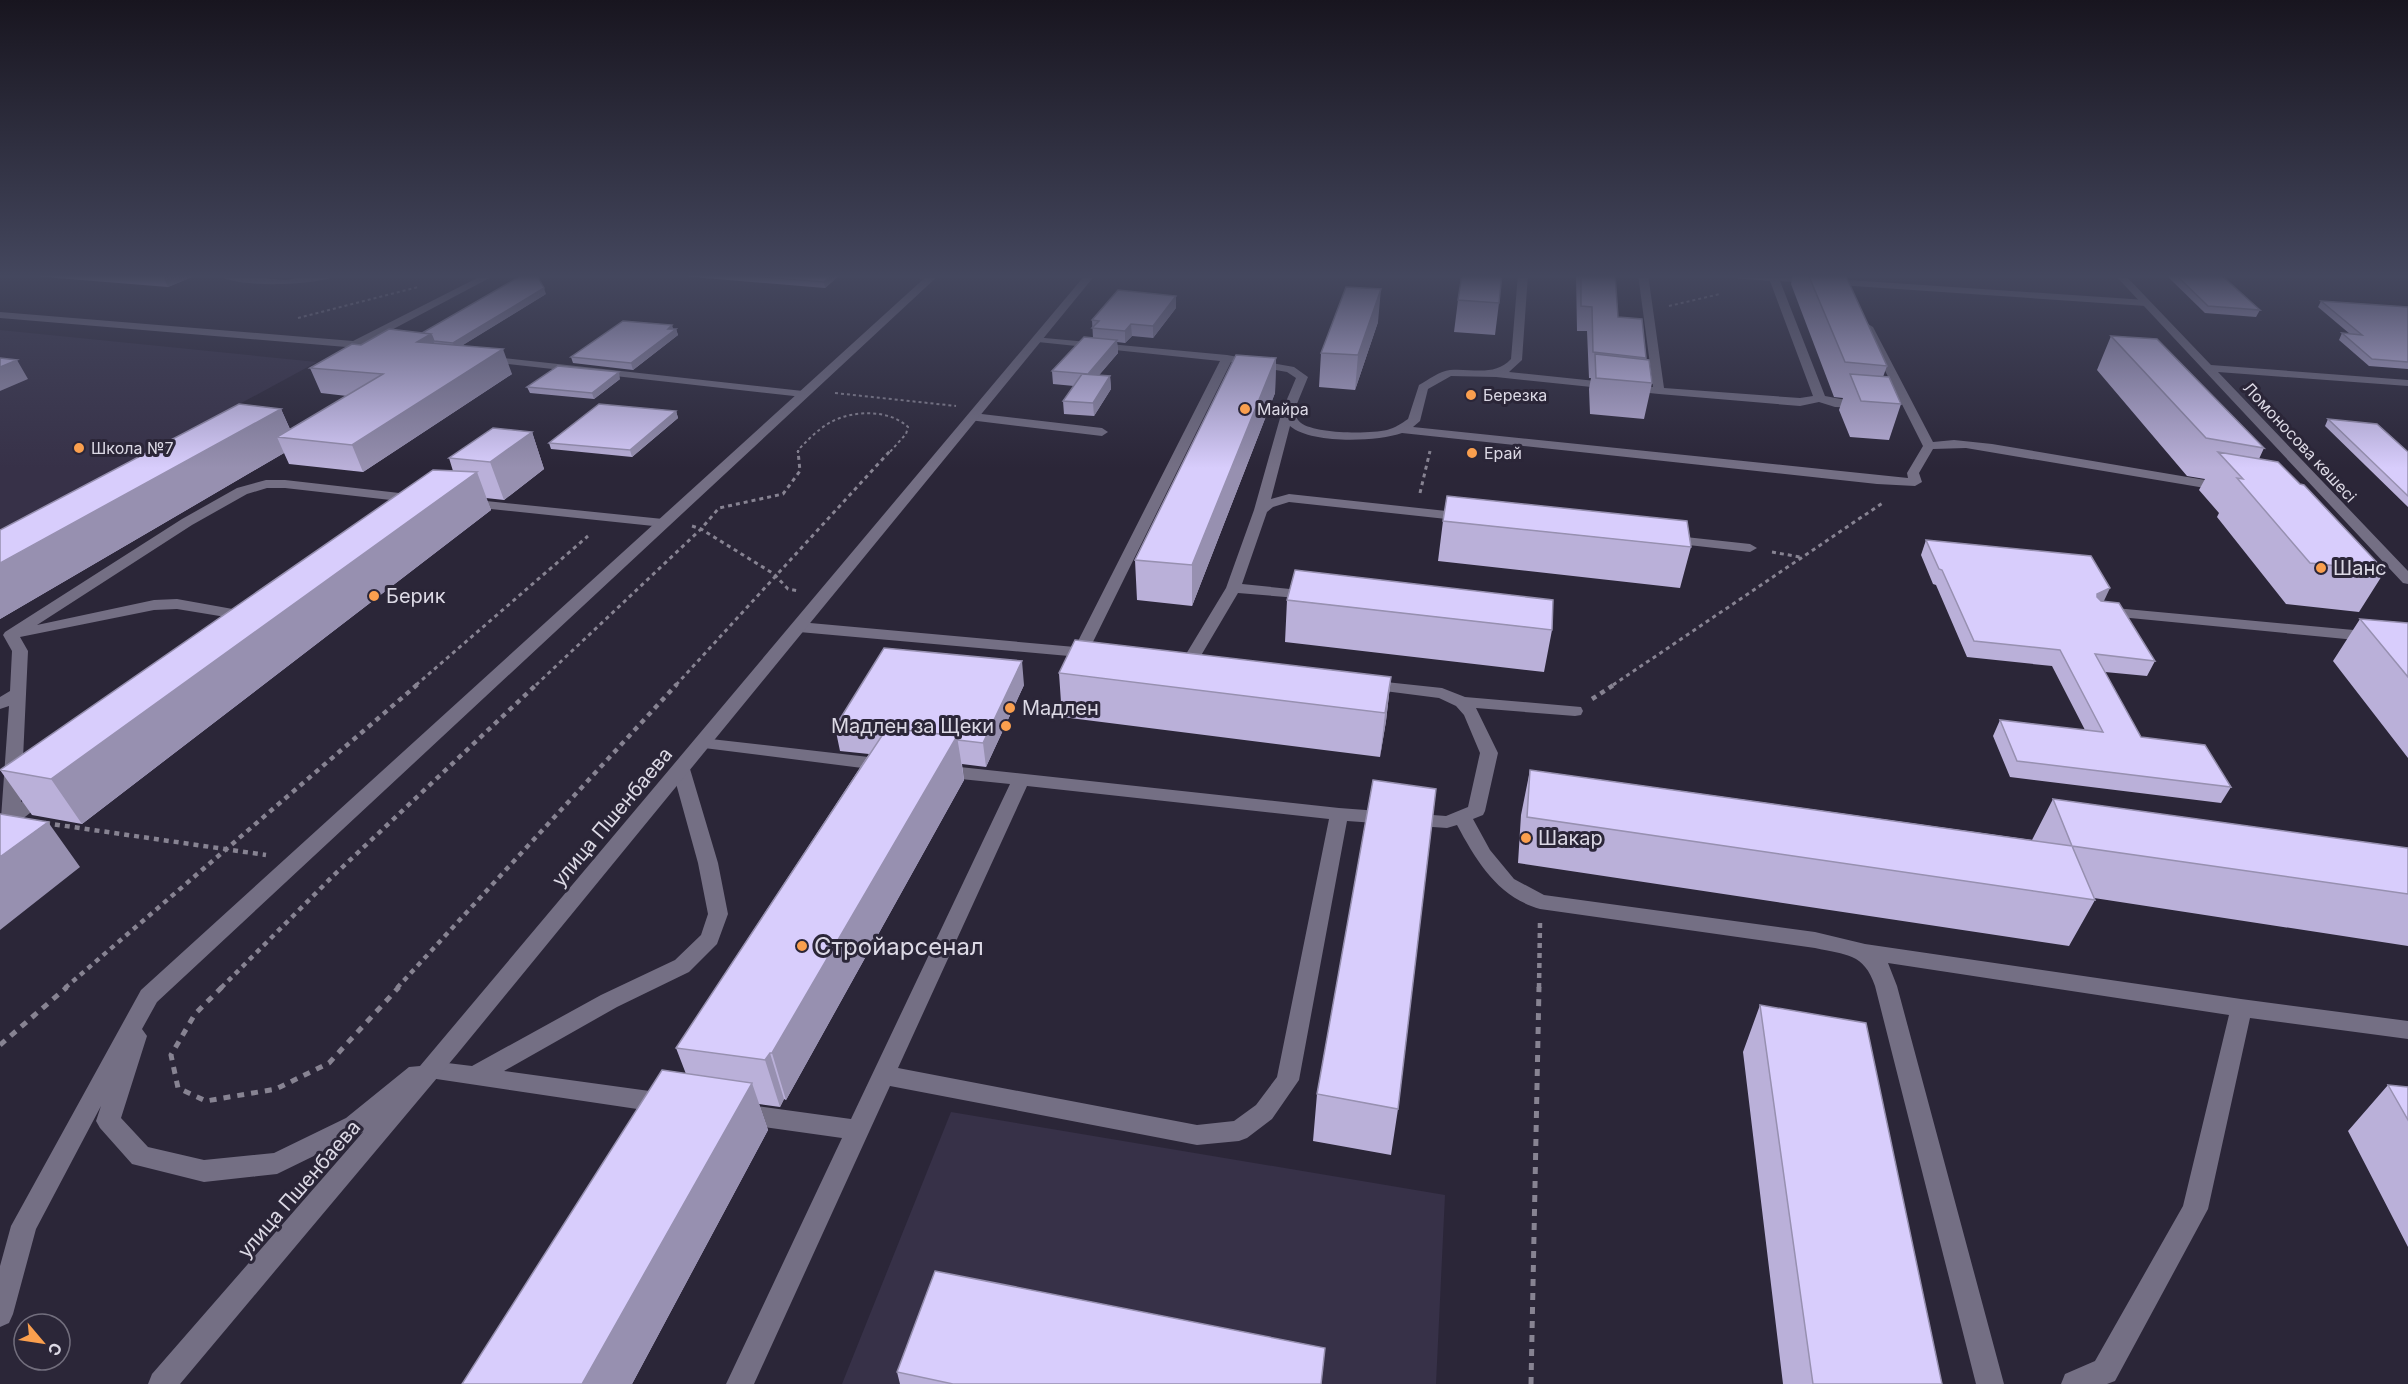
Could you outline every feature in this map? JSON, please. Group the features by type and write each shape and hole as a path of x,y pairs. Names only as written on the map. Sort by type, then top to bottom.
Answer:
{"main road":[{"path":"289,339 390,348"},
{"path":"355,344 366,339"},
{"path":"0,1314 24,1226 149,996 864,339"},
{"path":"1038,339 1227,358 1290,369 1302,377 1288,411 1261,510 1233,588 1188,664"},
{"name":"улица Пшенбаева","path":"162,1384 431,1070 1038,339"},
{"path":"1496,374 1510,367 1516,360 1518,339"},
{"path":"1652,339 1659,391"},
{"path":"1797,339 1820,398"},
{"path":"1872,339 1905,409 1929,446"},
{"name":"Ломоносова көшесі","path":"2180,339 2406,577"},
{"path":"473,357 805,392"},
{"path":"1080,652 1227,358"},
{"path":"2208,368 2408,383"},
{"path":"1288,411 1292,422 1302,428 1332,434 1386,434 1414,421 1420,393 1424,387 1449,374 1496,374 1659,391 1800,402 1820,398 1835,403 1878,407"},
{"path":"977,413 1101,432"},
{"path":"1401,429 1877,480 1915,482 1913,473 1929,446 1945,443 1967,444 2084,462 2236,490"},
{"path":"6,634 187,522 242,491 266,484 285,484 433,501"},
{"path":"1261,510 1269,504 1289,498 1484,519"},
{"path":"454,502 483,503 609,518 666,520"},
{"path":"2317,505 2340,509"},
{"path":"1657,538 1750,548"},
{"path":"1233,588 1325,597"},
{"path":"6,634 154,605 177,604 271,619"},
{"path":"2099,611 2408,640"},
{"path":"799,627 1112,656"},
{"path":"6,634 20,651 6,822"},
{"path":"1167,662 1212,667"},
{"path":"1350,683 1442,693 1462,702 1575,711"},
{"path":"0,704 18,693"},
{"path":"926,769 1339,814 1447,822 1476,811 1489,753 1472,714 1462,702"},
{"path":"702,743 903,766"},
{"path":"475,1076 609,1001 682,966 710,939 718,914 708,863 681,769"},
{"path":"740,1384 1021,780"},
{"path":"6,822 59,784"},
{"path":"884,1075 1197,1135 1239,1131 1264,1112 1288,1080 1339,814"},
{"path":"1462,816 1482,854 1507,884 1540,902 1815,940 1865,952 2241,1008 2408,1030"},
{"path":"1865,952 1879,966 1886,986 1989,1384"},
{"path":"149,996 108,1121 141,1156 204,1171 277,1163 354,1125 450,1047"},
{"path":"2075,1384 2105,1371 2195,1209 2241,1008"},
{"path":"431,1070 684,1106"},
{"path":"719,1111 858,1131"}],"path":[{"path":"805,392 977,413"},
{"path":"872,413 891,416 903,421 908,427 906,434 774,574 329,1063 276,1089 206,1101 178,1088 171,1054 195,1014 333,876 701,529 719,508 783,494 800,471 798,450 829,421 844,415 872,413"},
{"path":"1415,512 1434,433"},
{"path":"1575,711 1915,482"},
{"path":"0,1045 609,518"},
{"path":"666,520 701,529 774,574"},
{"path":"1750,548 1801,557"},
{"path":"6,822 297,860"},
{"path":"1532,1384 1540,902"}],"shaded area":[{"name":"Школа №7","path":"0,339 85,339 317,362 0,534"},
{"path":"951,1112 1445,1195 1436,1384 842,1384"}],"building":[{"path":"372,339 423,339 417,342 503,349 352,445 277,437 383,374 310,368 352,344 361,345"},
{"path":"433,339 460,339 453,343 434,341"},
{"path":"598,339 663,339 631,363 571,357"},
{"path":"1083,339 1117,340 1088,374 1052,371"},
{"path":"1326,339 1364,339 1358,355 1321,353"},
{"path":"1593,339 1644,339 1646,358 1593,352"},
{"path":"1835,339 1874,339 1887,366 1845,362"},
{"path":"2113,339 2157,339 2264,448 2206,438"},
{"path":"2348,339 2408,339 2408,362 2372,359"},
{"path":"1595,354 1649,360 1652,383 1596,378"},
{"path":"1236,355 1276,358 1192,565 1135,560"},
{"path":"0,358 17,360 0,367"},
{"path":"558,366 619,372 592,393 527,387"},
{"path":"1082,374 1110,376 1093,403 1063,401"},
{"path":"1850,374 1889,377 1901,404 1861,401"},
{"path":"239,404 281,409 0,563 0,530"},
{"path":"599,404 676,411 630,450 549,443"},
{"path":"2328,419 2377,424 2408,452 2408,496"},
{"path":"493,428 532,432 490,462 449,458"},
{"path":"2218,452 2278,462 2300,484 2304,485 2385,571 2310,563 2237,478 2243,479"},
{"path":"433,470 477,472 51,779 0,770"},
{"path":"1447,496 1687,521 1691,547 1443,521"},
{"path":"1926,540 2091,556 2110,588 2097,594 2097,597 2101,601 2119,603 2155,661 2095,654 2141,737 2205,745 2231,787 2017,761 2000,720 2103,732 2060,650 1974,641"},
{"path":"1295,570 1553,600 1552,630 1287,600"},
{"path":"2360,619 2408,623 2408,677"},
{"path":"1075,640 1391,677 1385,713 1059,673"},
{"path":"884,648 1022,661 983,743 958,740 957,736 887,728 884,732 835,727"},
{"path":"887,728 957,736 772,1053 765,1060 676,1048"},
{"path":"1530,770 2072,846 2095,900 1527,817"},
{"path":"1373,780 1436,789 1398,1109 1317,1094"},
{"path":"2053,799 2408,848 2408,894 2072,846"},
{"path":"0,814 48,822 0,857"},
{"path":"1760,1005 1866,1023 1942,1384 1813,1384"},
{"path":"662,1070 752,1083 582,1384 462,1384"},
{"path":"2388,1085 2408,1087 2408,1120"},
{"path":"935,1271 1325,1348 1321,1384 953,1384 897,1372"}],"place":[{"name":"Березка","path":"1471,395"},
{"name":"Майра","path":"1245,409"},
{"name":"Школа №7","path":"79,448"},
{"name":"Ерай","path":"1472,453"},
{"name":"Шанс","path":"2321,568"},
{"name":"Берик","path":"374,596"},
{"name":"Мадлен","path":"1010,708"},
{"name":"Мадлен за Щеки","path":"1006,726"},
{"name":"Шакар","path":"1526,838"},
{"name":"Стройарсенал","path":"802,946"}]}
